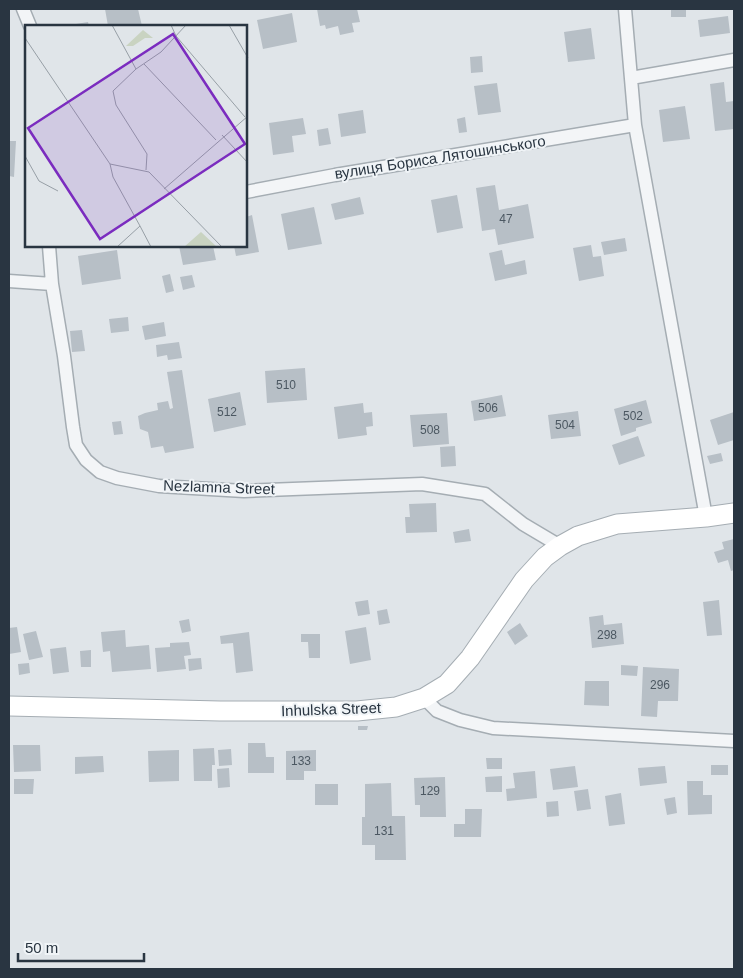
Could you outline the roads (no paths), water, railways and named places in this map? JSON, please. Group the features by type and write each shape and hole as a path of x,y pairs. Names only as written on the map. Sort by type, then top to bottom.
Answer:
{"street":[{"path":"23,9 30,25"},
{"path":"625,9 635,125 706,517"},
{"path":"631,78 734,60"},
{"name":"вулиця Бориса Лятошинського","path":"248,192 335,175 635,125"},
{"name":"Nezlamna Street","path":"49,248 52,284 76,445 86,460 100,472 117,478 159,486 244,491 422,484 485,494 523,524 560,546"},
{"path":"9,281 52,284"},
{"path":"734,513 617,524 578,536 560,546 545,557 524,580 470,658 447,684 424,698 437,711 460,720 493,728 734,741"},
{"name":"Inhulska Street","path":"9,706 220,711 357,711 396,707 424,698"}]}
